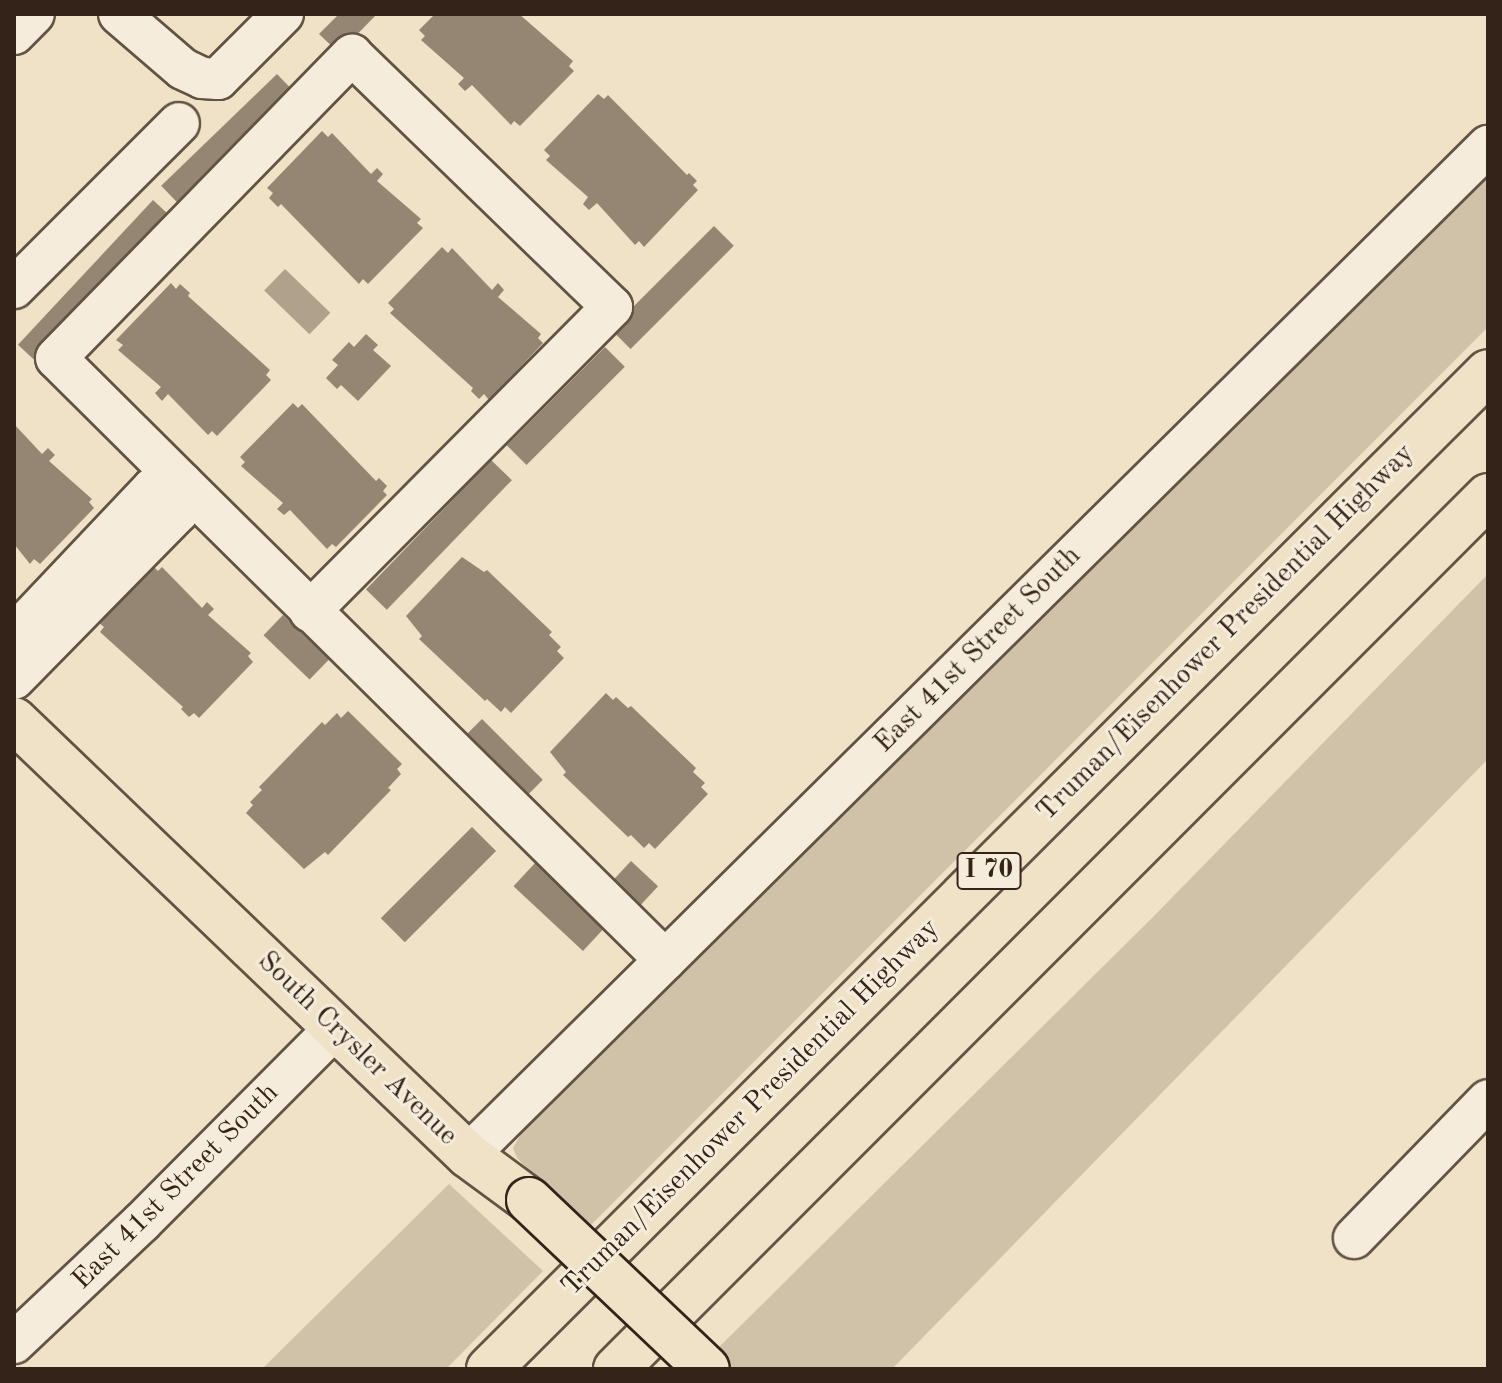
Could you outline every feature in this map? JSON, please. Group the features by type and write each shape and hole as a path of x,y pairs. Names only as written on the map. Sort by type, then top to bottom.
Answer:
{"main road":[{"name":"Truman/Eisenhower Presidential Highway","path":"489,1369 1488,372"},
{"path":"616,1369 1488,496"},
{"name":"South Crysler Avenue","path":"14,720 468,1155 529,1200 707,1369"}],"street":[{"path":"14,34 34,14"},
{"path":"119,14 183,69 202,78 218,79 283,14"},
{"path":"310,611 612,307 352,55 56,358 177,487 310,611 665,960"},
{"path":"14,288 179,123"},
{"name":"East 41st Street South","path":"468,1155 1488,146"},
{"path":"14,635 153,488 177,487"},
{"path":"14,679 178,512 177,487"},
{"name":"East 41st Street South","path":"14,1343 141,1223 335,1028"},
{"path":"1354,1238 1488,1100"}],"shaded area":[{"path":"1488,165 1488,327 586,1230 517,1158 513,1148 525,1127"},
{"path":"285,269 330,313 309,334 264,291"},
{"path":"1488,574 1488,759 892,1369 733,1369 715,1351 1154,916"},
{"path":"449,1184 543,1271 446,1369 262,1369"}],"building":[{"path":"339,14 377,14 339,53 319,34"},
{"path":"435,14 519,14 573,61 569,66 574,71 520,126 514,121 511,125 472,85 465,91 458,84 464,78 421,40 425,36 419,30"},
{"path":"277,74 296,94 181,206 161,186"},
{"path":"598,94 604,99 608,95 687,175 689,173 697,181 693,185 698,190 644,247 639,241 635,245 597,203 589,210 583,204 588,197 546,160 550,156 544,150"},
{"path":"322,131 328,137 332,133 371,174 377,168 383,174 377,181 421,219 417,223 423,228 368,284 363,279 359,284 281,204 278,207 269,198 273,193 267,188"},
{"path":"153,200 172,218 37,363 18,345"},
{"path":"714,226 734,246 631,349 611,329"},
{"path":"442,247 448,253 452,248 492,290 498,283 504,290 498,297 541,334 538,338 543,343 489,400 484,394 479,399 471,391 473,388 390,313 394,309 388,303"},
{"path":"171,283 176,289 180,284 190,293 188,296 270,370 266,375 271,380 217,436 212,431 208,435 168,394 162,401 155,393 161,387 118,350 123,345 116,340"},
{"path":"366,334 378,345 373,350 391,366 358,401 341,385 337,389 326,378 338,365 332,360 349,342 354,347"},
{"path":"605,347 625,367 527,465 507,445"},
{"path":"293,403 298,408 302,404 376,481 379,478 387,486 383,491 387,495 336,547 332,544 327,549 290,510 284,515 277,509 283,503 241,466 245,462 240,457"},
{"path":"14,424 42,454 48,448 55,455 49,461 92,499 89,502 94,508 40,564 34,559 30,564 14,544"},
{"path":"491,460 512,480 387,610 366,589"},
{"path":"462,557 484,572 487,570 552,632 549,635 561,647 557,651 564,658 511,713 505,707 501,712 487,699 485,701 419,639 422,636 406,616"},
{"path":"152,565 158,571 162,567 202,608 207,602 214,609 208,615 251,653 248,656 253,662 199,718 194,713 189,717 181,709 183,707 100,632 104,627 98,622"},
{"path":"283,615 329,659 310,680 264,635"},
{"path":"606,693 628,708 631,706 696,768 693,772 705,783 701,787 708,794 655,849 649,843 644,848 631,835 628,837 563,775 566,772 550,752"},
{"path":"348,711 402,764 397,769 401,774 388,788 391,790 328,855 325,852 304,869 246,813 253,805 250,802 262,790 259,787 322,722 325,725 337,713 341,718"},
{"path":"482,719 543,780 519,803 459,742"},
{"path":"472,827 496,851 405,942 381,918"},
{"path":"631,861 658,886 637,909 610,884"},
{"path":"536,862 605,927 583,951 513,886"}]}
